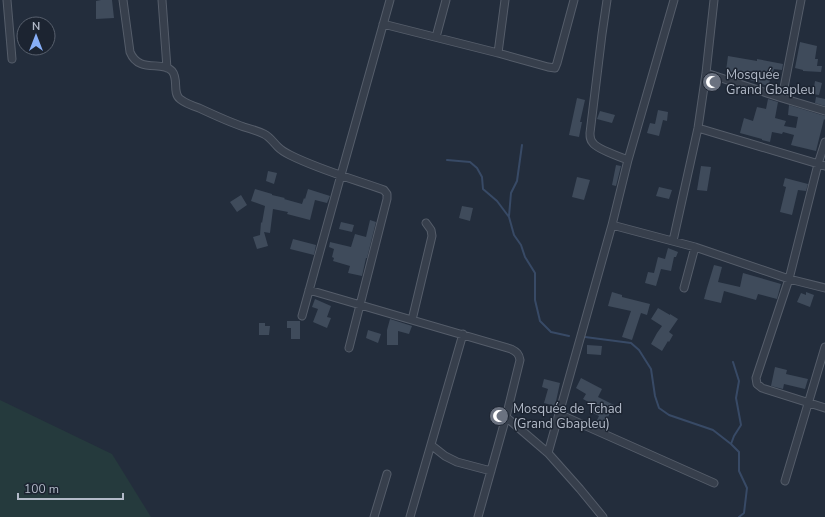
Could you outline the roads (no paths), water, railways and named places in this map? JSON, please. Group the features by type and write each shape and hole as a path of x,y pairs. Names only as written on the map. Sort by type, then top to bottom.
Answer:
{"street":[{"path":"7,0 12,59"},
{"path":"123,0 132,59 147,66 167,68 172,71 176,80 177,95 180,99 217,116 266,135 272,139 281,150 306,163 384,190 387,194 361,305 349,348"},
{"path":"162,0 167,68"},
{"path":"302,316 390,0"},
{"path":"436,38 446,0"},
{"path":"498,53 506,0"},
{"path":"384,24 498,53 548,68 555,68 574,0"},
{"path":"607,0 590,139 598,148 628,160"},
{"path":"548,453 612,225 628,160 674,0"},
{"path":"673,241 698,128 714,0"},
{"path":"782,98 801,0"},
{"path":"706,73 825,111"},
{"path":"698,128 822,165"},
{"path":"825,142 822,165 789,279 756,378 757,384 762,388 808,404 825,408"},
{"path":"412,320 432,236 426,223"},
{"path":"612,225 695,247 789,279 825,288"},
{"path":"684,288 695,247"},
{"path":"309,290 463,334 511,349 519,354 520,360 506,418 478,517"},
{"path":"410,517 463,334"},
{"path":"785,481 825,348"},
{"path":"559,414 714,483"},
{"path":"506,418 548,453 580,489 602,517"},
{"path":"431,445 445,456 457,462 491,470"},
{"path":"374,517 387,474"}],"waterway":[{"path":"509,216 511,193 517,181 522,145"},
{"path":"447,160 470,162 477,168 482,177 483,189 497,201 509,217 514,235 521,245 525,257 535,273 535,300 540,321 551,332 569,336"},
{"path":"585,337 631,343 639,350 651,369 655,396 659,408 669,415 713,430 739,452 739,471 747,488 744,513 739,517"},
{"path":"731,444 741,425 736,398 739,381 733,362"}],"place":[{"name":"Mosquée Grand Gbapleu","path":"712,82"},
{"name":"Mosquée de Tchad (Grand Gbapleu)","path":"499,416"}]}
